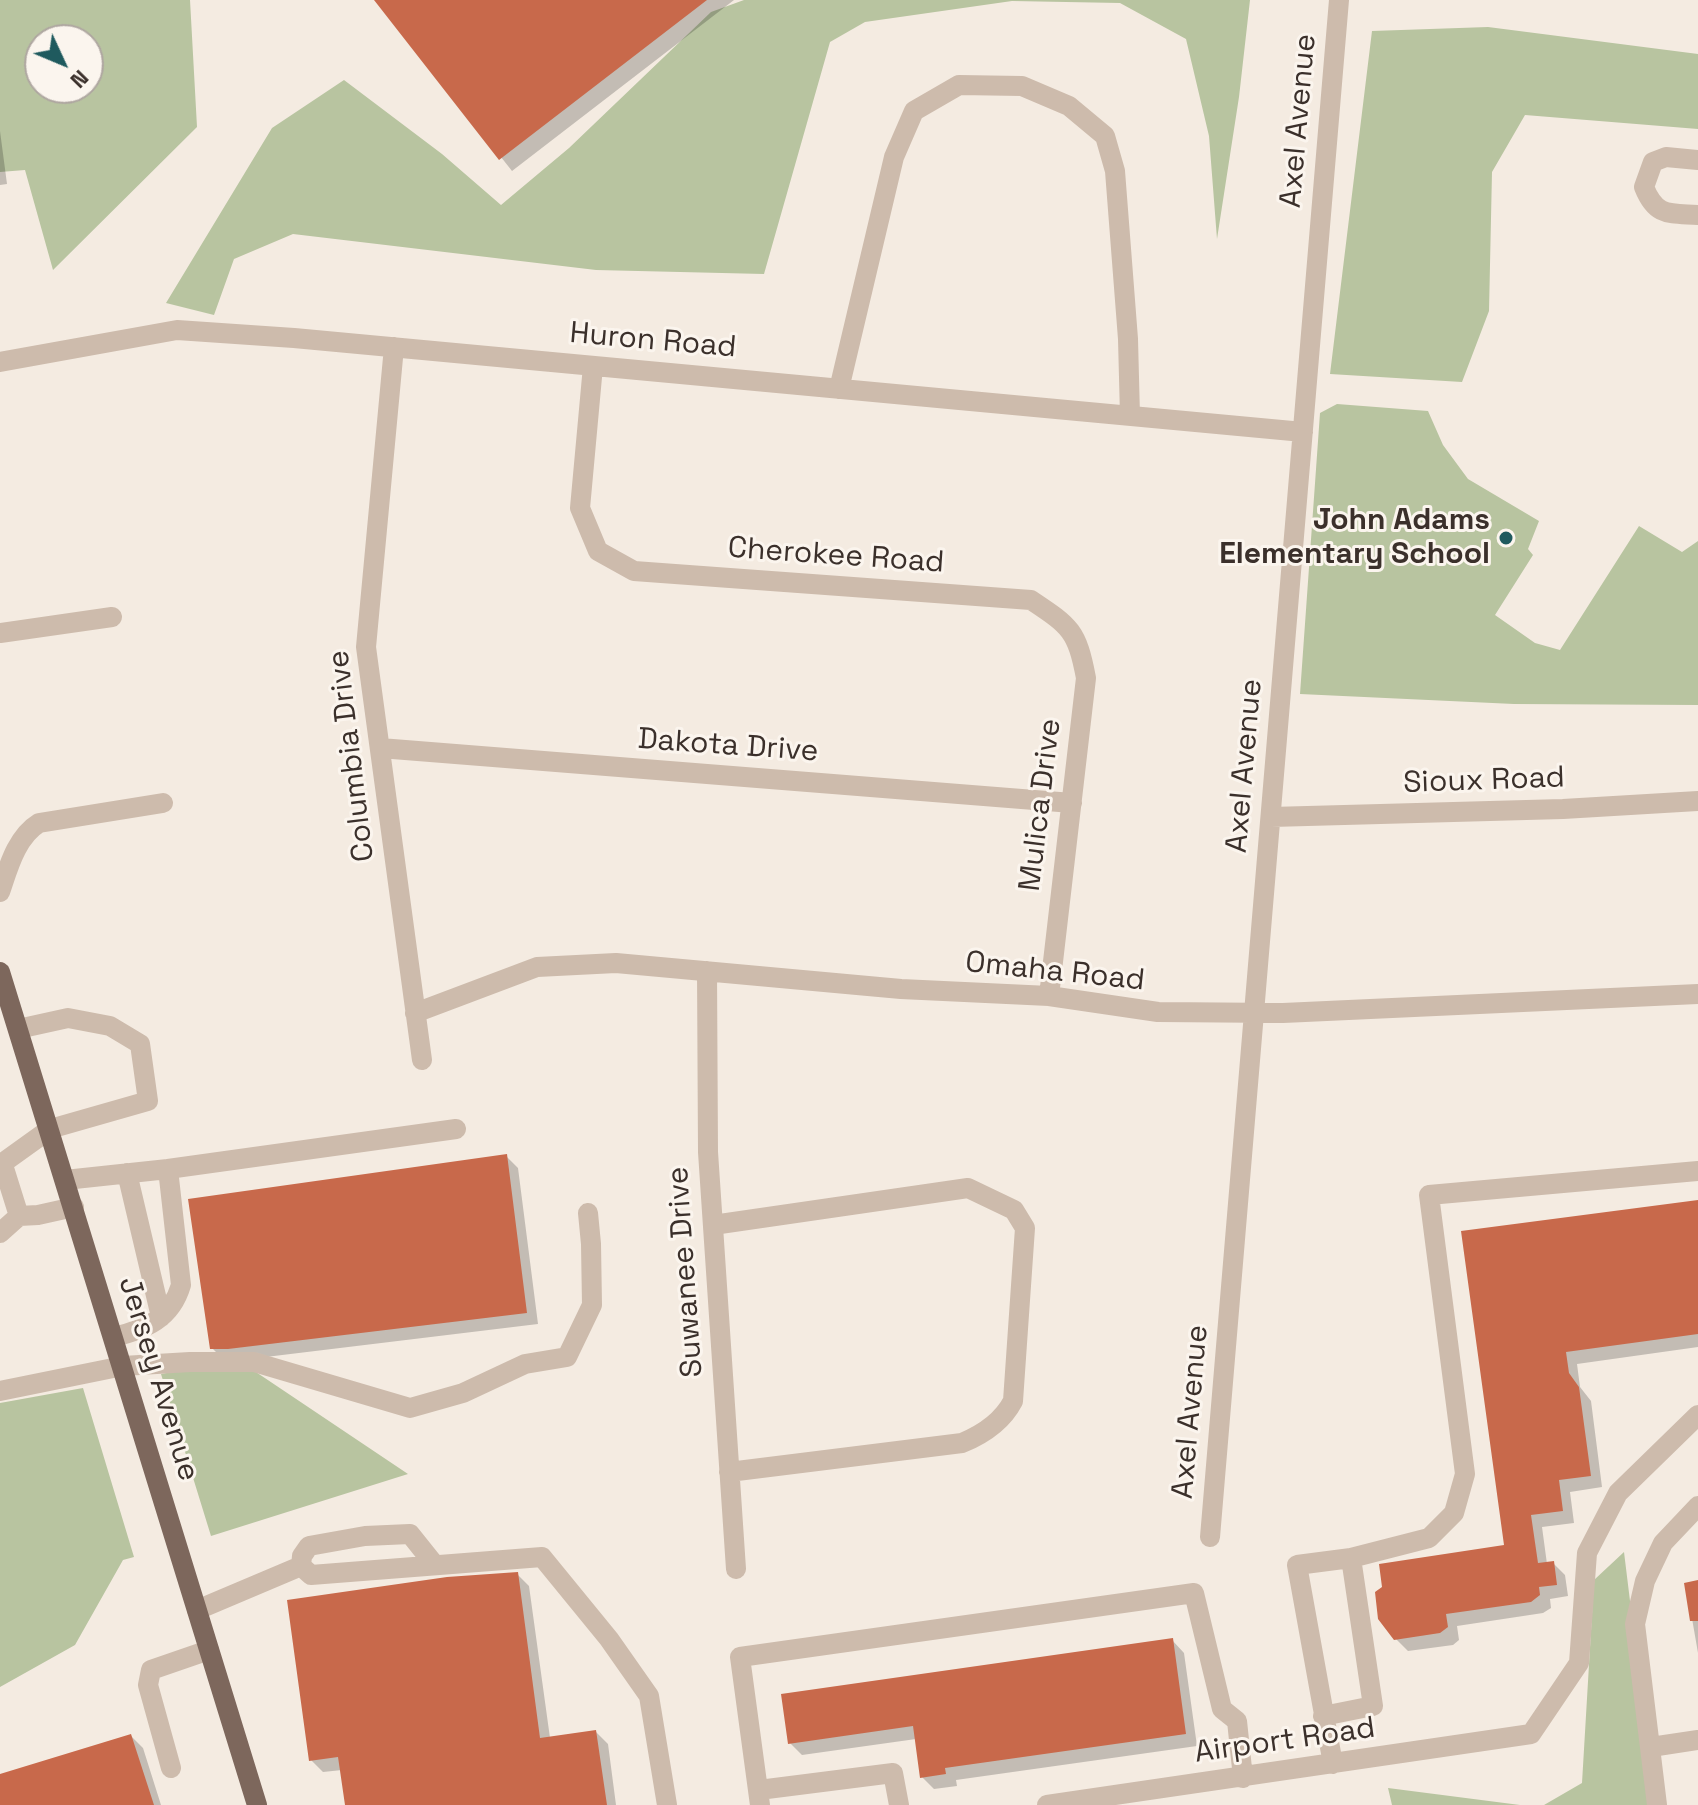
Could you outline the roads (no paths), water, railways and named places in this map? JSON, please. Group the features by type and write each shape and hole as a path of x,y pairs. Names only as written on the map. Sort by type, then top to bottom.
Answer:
{"main road":[{"name":"Jersey Avenue","path":"0,972 123,1366 253,1803"}],"street":[{"name":"Axel Avenue","path":"1210,1537 1339,0"},
{"path":"839,389 894,157 914,111 959,85 1022,86 1069,106 1105,136 1115,171 1128,339 1130,416"},
{"path":"1698,160 1666,157 1653,162 1644,187 1651,203 1664,213 1698,215"},
{"name":"Huron Road","path":"0,362 177,330 394,347 1303,432"},
{"name":"Columbia Drive","path":"394,347 366,647 422,1060"},
{"name":"Cherokee Road","path":"593,366 580,508 598,551 634,571 1031,600 1067,625"},
{"path":"0,633 112,617"},
{"name":"Mulica Drive","path":"1049,996 1086,678 1081,647 1067,625"},
{"name":"Dakota Drive","path":"380,748 1072,803"},
{"name":"Sioux Road","path":"1271,817 1563,809 1698,801"},
{"path":"0,892 7,869 24,838 39,823 163,803"},
{"name":"Omaha Road","path":"415,1013 537,967 616,963 901,989 1049,996 1158,1012 1254,1012 1698,994"},
{"name":"Suwanee Drive","path":"707,971 708,1152 736,1569"},
{"path":"18,1029 68,1018 110,1026 140,1044 148,1101 50,1129 7,1158 1,1166 19,1216"},
{"path":"65,1180 168,1169 456,1129"},
{"path":"114,1337 144,1330 161,1317 178,1297 181,1285 168,1169"},
{"path":"1333,1764 1297,1565 1351,1558 1429,1538 1454,1513 1465,1474 1429,1195 1698,1171"},
{"path":"127,1173 161,1317"},
{"path":"713,1225 968,1188 1014,1210 1025,1228 1013,1401 995,1424 962,1443 729,1472"},
{"path":"19,1216 24,1218 74,1207"},
{"path":"0,1391 123,1366 254,1362 410,1408 463,1393 525,1364 567,1357 592,1305 588,1213"},
{"path":"0,1233 19,1216"},
{"name":"Airport Road","path":"1047,1805 1157,1798 1243,1778 1531,1734 1579,1663 1587,1553 1618,1493 1698,1415"},
{"path":"1657,1805 1635,1624 1645,1581 1663,1543 1698,1506"},
{"path":"301,1566 302,1556 309,1546 365,1536 410,1534 434,1564"},
{"path":"301,1566 311,1575 542,1557 609,1639 649,1696 667,1805"},
{"path":"1323,1716 1373,1706 1351,1558"},
{"path":"197,1610 301,1566"},
{"path":"899,1805 893,1773 759,1798 740,1657 1194,1593 1222,1709 1237,1721 1243,1778"},
{"path":"171,1768 148,1685 151,1670 209,1650"},
{"path":"1651,1747 1698,1740"}],"place":[{"name":"John Adams Elementary School","path":"1506,538"}]}
